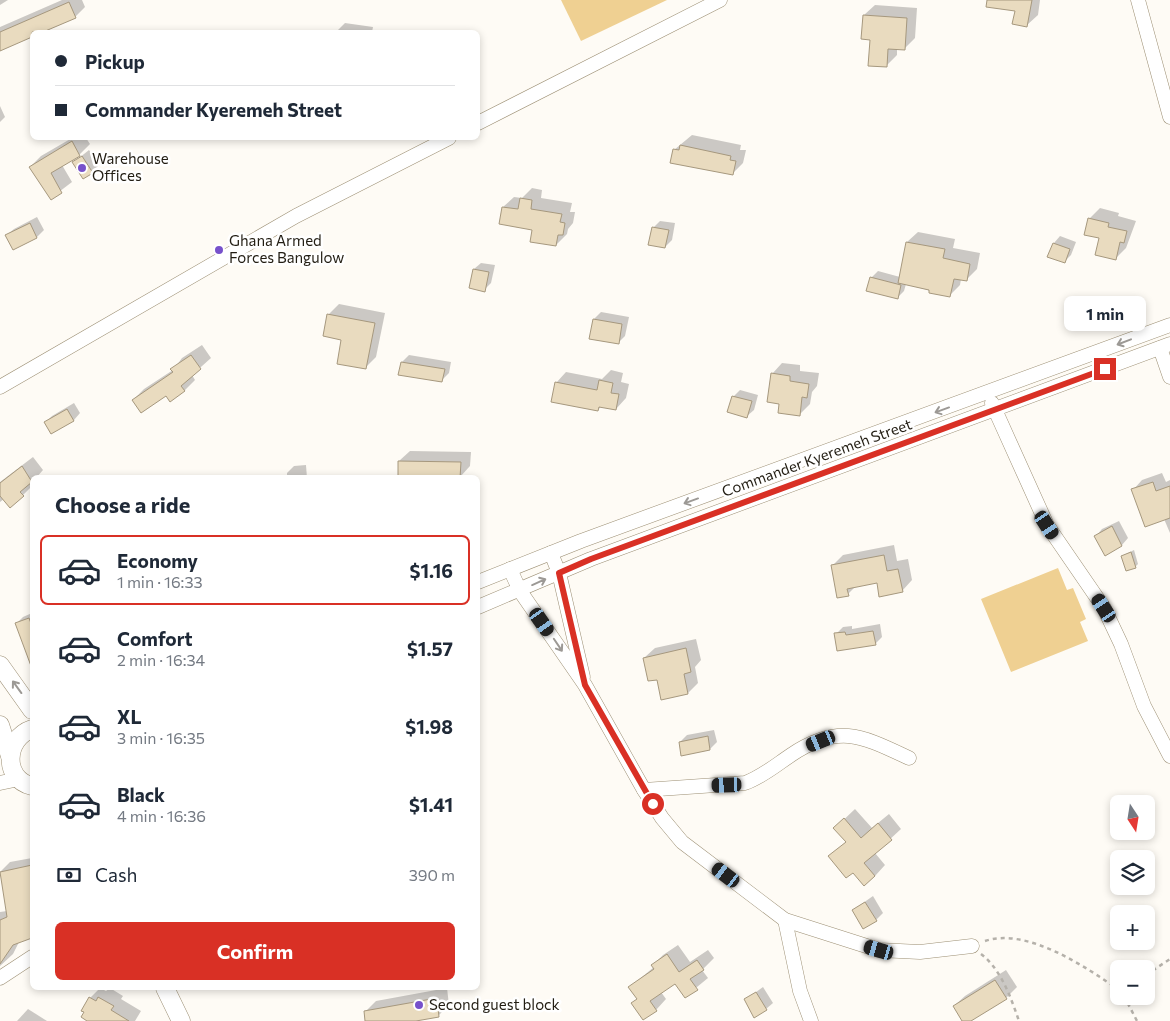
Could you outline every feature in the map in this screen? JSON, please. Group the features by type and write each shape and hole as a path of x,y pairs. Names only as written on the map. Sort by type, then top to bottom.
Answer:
{"main road":[{"path":"0,665 30,707"},
{"path":"0,725 6,759 12,770 28,785"},
{"path":"6,759 18,738 30,730"},
{"path":"166,990 180,1021"}],"street":[{"path":"480,122 720,0"},
{"path":"1138,0 1170,117"},
{"path":"0,387 296,216 445,140"},
{"name":"Commander Kyeremeh Street","path":"480,581 551,553 988,394 1170,325"},
{"path":"1165,346 1170,377"},
{"name":"Commander Kyeremeh Street","path":"480,606 591,559 1165,346"},
{"path":"988,394 1047,525 1104,608 1121,644 1144,706 1170,756"},
{"path":"551,553 559,573 585,685"},
{"path":"510,569 520,590 585,685 644,790 662,818 682,842 785,920 879,950 920,952 972,946"},
{"path":"644,790 745,782 754,779 798,751 838,736 862,737 909,758"},
{"path":"0,783 28,785"},
{"path":"785,920 800,991 811,1021"},
{"path":"0,978 30,959"}],"path":[{"path":"1019,1021 1010,996 989,960 972,946 988,940 1010,939 1029,941 1088,968 1110,984"},
{"path":"1155,969 1170,959"},
{"path":"1129,1005 1137,1021"}],"shaded area":[{"path":"561,0 667,0 581,41"},
{"path":"1058,568 1067,590 1073,588 1086,619 1080,622 1088,641 1011,672 981,599"}],"building":[{"path":"987,0 1032,0 1027,27 1012,24 1015,11 986,7"},
{"path":"69,2 76,18 48,30 30,30 30,38 0,51 0,32"},
{"path":"863,15 907,18 905,50 888,49 887,67 868,66 870,40 861,39"},
{"path":"72,141 80,156 51,173 62,193 51,200 29,167"},
{"path":"680,145 731,156 730,160 736,161 733,175 670,163 673,149 679,150"},
{"name":"Warehouse Offices","path":"82,156 93,173 83,179 72,162"},
{"path":"520,198 532,200 531,209 562,214 560,222 565,223 563,235 558,235 556,246 530,242 532,230 499,224 502,207 518,209"},
{"path":"1088,218 1109,223 1108,227 1127,231 1124,243 1120,242 1116,260 1095,255 1099,238 1084,235"},
{"path":"30,223 37,238 13,250 5,235"},
{"path":"652,227 669,230 665,248 648,245"},
{"path":"906,242 945,249 943,258 970,264 967,281 954,279 950,297 929,293 929,290 898,283"},
{"path":"1053,243 1070,249 1065,263 1047,257"},
{"path":"473,269 489,272 485,292 469,288"},
{"path":"870,277 901,285 898,299 866,291"},
{"path":"327,314 375,323 366,369 337,364 341,340 323,336"},
{"path":"593,319 622,324 619,344 589,339"},
{"path":"191,355 201,369 181,386 185,391 170,402 166,396 141,413 132,400 173,372 170,369"},
{"path":"401,362 445,369 442,382 398,375"},
{"path":"771,373 790,376 790,381 809,384 807,398 802,397 800,416 778,413 779,404 767,402"},
{"path":"599,380 613,383 611,393 619,394 616,410 599,407 598,411 551,402 555,382 597,390"},
{"path":"732,396 752,401 747,418 727,412"},
{"path":"67,409 74,421 51,434 44,422"},
{"path":"398,461 461,462 460,475 398,475"},
{"path":"22,466 30,479 30,484 20,492 24,496 10,508 0,496 0,483"},
{"path":"1153,482 1156,491 1170,486 1170,518 1145,527 1131,489"},
{"path":"1112,526 1122,546 1105,556 1094,536"},
{"path":"1131,552 1136,568 1126,571 1121,556"},
{"path":"884,555 887,571 898,569 903,592 879,597 877,583 847,589 849,596 837,598 831,565"},
{"path":"29,618 30,621 30,663 15,623"},
{"path":"873,631 876,645 837,651 834,633 845,632 846,635"},
{"path":"686,648 691,672 684,674 688,694 661,700 657,680 648,681 643,658"},
{"path":"708,736 710,750 681,756 679,742"},
{"path":"844,818 861,838 878,823 892,840 864,863 875,876 864,886 853,873 846,878 828,856 846,842 833,828"},
{"path":"30,865 30,939 13,945 0,964 0,920 7,917 0,872"},
{"path":"865,902 877,921 863,929 852,910"},
{"path":"667,954 679,972 697,960 704,970 690,979 698,990 685,998 675,984 650,1001 657,1011 643,1020 631,1003 637,999 628,987 654,969 651,965"},
{"path":"995,980 1007,999 971,1021 962,1021 953,1006"},
{"path":"756,992 767,1010 754,1018 744,999"},
{"path":"89,997 96,1001 98,997 114,1006 111,1010 129,1021 87,1021 81,1017 84,1012 81,1011"},
{"name":"Second guest block","path":"437,998 439,1017 416,1021 365,1021 364,1011"}],"place":[{"name":"Warehouse Offices","path":"82,168"},
{"name":"Ghana Armed Forces Bangulow","path":"219,250"},
{"name":"Second guest block","path":"419,1005"}],"route":[{"path":"653,804 585,685 559,573 591,559 1105,369"}]}
